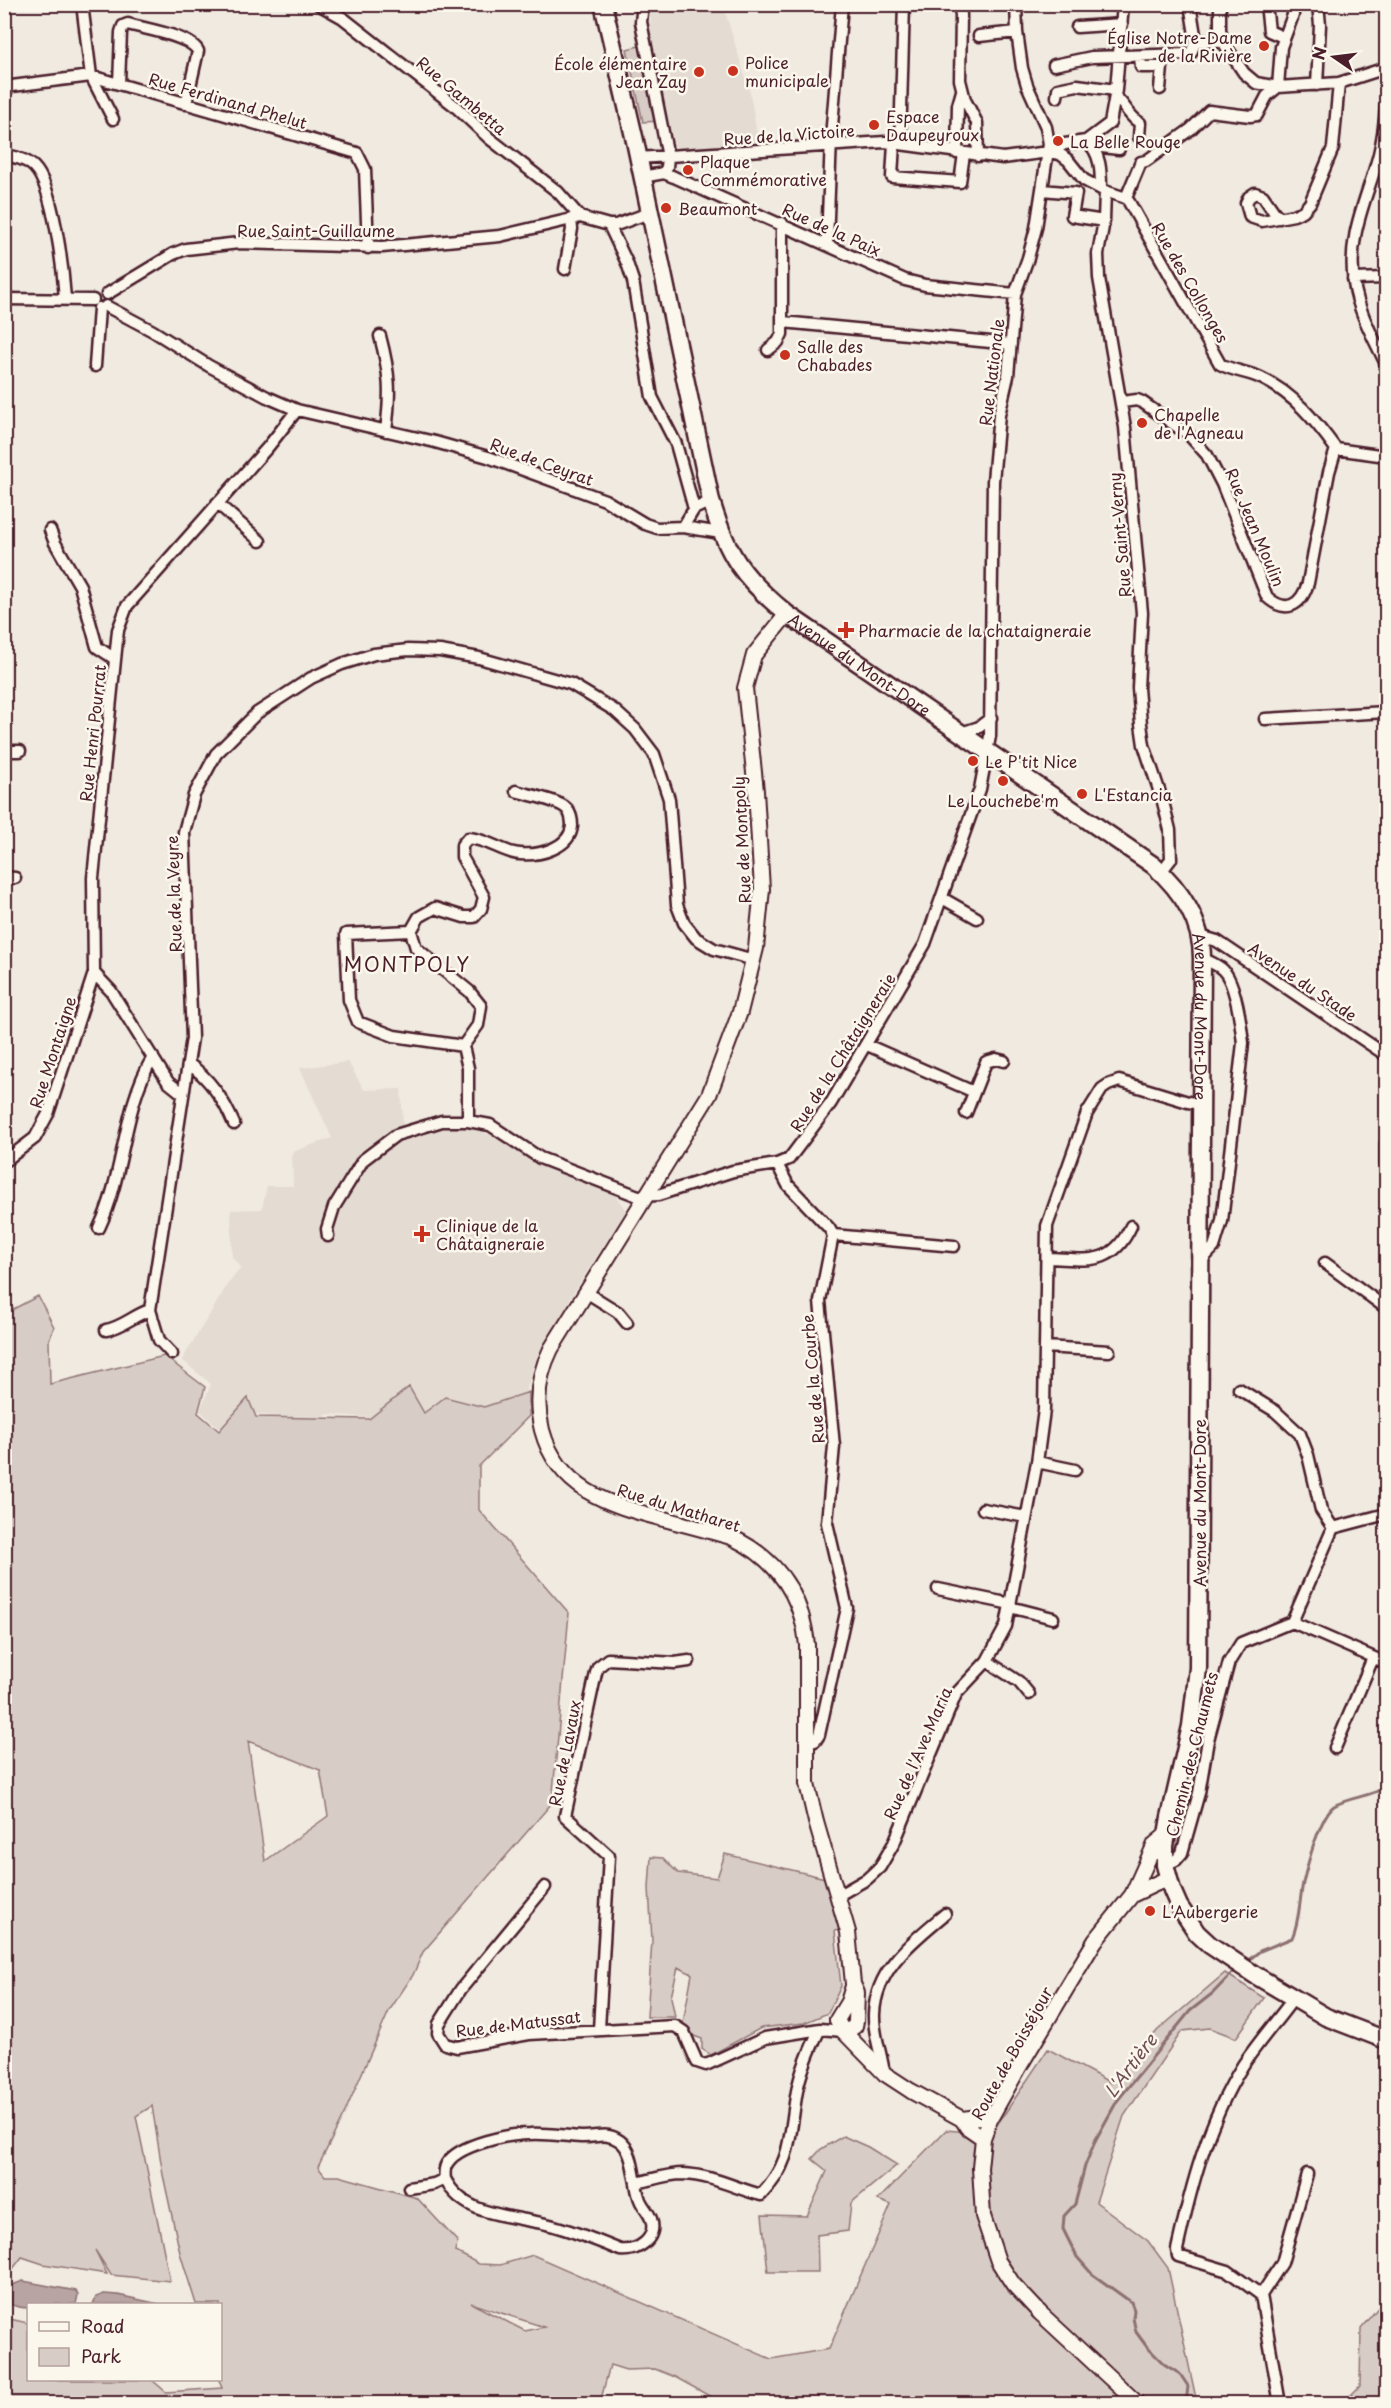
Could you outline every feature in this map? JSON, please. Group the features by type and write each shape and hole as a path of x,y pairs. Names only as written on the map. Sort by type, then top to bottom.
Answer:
{"main road":[{"name":"Avenue du Mont-Dore","path":"603,4 711,501 722,533 741,570 764,595 787,614 1161,872 1191,912 1200,936 1202,958 1198,1668 1191,1726 1166,1834 1168,1878 1185,1918 1197,1933 1224,1955 1326,2017 1386,2040"}],"street":[{"path":"82,4 91,76 113,119"},
{"name":"Rue Gambetta","path":"318,4 343,18 455,106 489,138 558,192 575,218"},
{"path":"642,177 669,175 668,164 671,157 641,22 643,4"},
{"path":"826,243 842,4"},
{"path":"904,4 897,143 892,177 960,182 958,105 962,91"},
{"path":"960,4 959,69 962,91 977,123 978,156"},
{"name":"Rue Nationale","path":"987,750 991,718 993,482 999,415 1008,376 1015,294 1036,228 1048,152 1046,127 1027,85 1017,32 1016,4"},
{"path":"1090,144 1110,123 1118,76 1123,4"},
{"path":"1054,65 1092,57 1119,58 1188,54 1196,41 1190,4"},
{"path":"1266,4 1269,31 1283,37"},
{"path":"1317,85 1320,25 1318,4"},
{"path":"1221,5 1220,29 1223,42 1256,83 1278,87 1339,83 1386,68"},
{"path":"1048,152 1060,154 1068,160 1083,179 1103,190 1126,198 1141,162 1146,161 1191,129 1209,111 1257,115 1267,96 1278,87 1283,37 1293,10"},
{"path":"119,84 123,26 128,24 186,40 198,51 186,104"},
{"path":"1077,27 1122,24"},
{"path":"979,36 1017,32"},
{"path":"1196,41 1223,42"},
{"path":"1140,56 1141,67 1162,68 1160,89"},
{"path":"4,87 91,76"},
{"name":"Rue Ferdinand Phelut","path":"91,76 357,153 365,169 368,248"},
{"path":"1280,218 1303,211 1310,203 1322,177 1334,140 1339,83"},
{"path":"1057,97 1058,89 1077,85 1115,94 1129,117 1140,123 1139,137"},
{"path":"1386,105 1378,155 1356,224 1353,242 1353,279 1366,322 1386,364"},
{"name":"Rue de la Victoire","path":"638,158 831,144 897,143 1003,158 1048,152 1065,144 1090,144"},
{"path":"1090,144 1119,149"},
{"name":"Rue Saint-Verny","path":"1090,144 1099,163 1103,190 1104,221 1098,254 1098,278 1122,402 1142,613 1138,688 1140,724 1144,745 1170,830 1171,860 1161,872"},
{"path":"4,154 26,161 35,168 45,183 52,212 65,298"},
{"name":"Rue de la Paix","path":"669,175 782,223 905,280 925,285 1015,294"},
{"path":"1083,179 1077,186 1072,216 1104,221"},
{"path":"1042,190 1076,193"},
{"name":"Rue des Collonges","path":"1126,198 1220,364 1260,378 1291,396 1304,408 1336,449"},
{"path":"565,269 575,218 609,225 649,213"},
{"name":"Rue Saint-Guillaume","path":"99,305 109,299 107,294 173,254 186,249 239,243 368,248 500,236 575,218"},
{"path":"768,350 778,342 782,334 782,223"},
{"path":"609,225 633,280 652,397 676,444 694,509"},
{"path":"1353,279 1386,278"},
{"path":"4,299 65,298 99,305 94,366"},
{"name":"Rue de Ceyrat","path":"99,305 153,331 209,366 267,397 297,410 488,457 605,500 645,524 657,528 683,527 722,533"},
{"path":"783,322 1011,344"},
{"path":"380,336 388,366 391,395 386,431"},
{"name":"Rue Jean Moulin","path":"1122,402 1137,400 1142,402 1189,435 1207,454 1222,484 1267,597 1282,606 1297,602 1306,591 1336,449"},
{"name":"Rue Henri Pourrat","path":"94,974 93,878 118,630 127,606 268,447 297,410"},
{"path":"1336,449 1386,456"},
{"path":"683,527 694,509 711,501"},
{"path":"217,503 260,541"},
{"path":"50,530 80,586 97,646 115,658"},
{"name":"Rue de Montpoly","path":"646,1196 709,1095 740,1012 754,960 761,908 761,871 745,688 754,655 787,614"},
{"name":"Rue de la Veyre","path":"172,1354 159,1340 150,1310 189,1064 193,1011 184,832 194,795 216,754 257,712 311,678 342,664 374,654 408,650 440,651 479,658 571,684 614,710 635,729 654,754 669,799 677,905 684,923 696,938 714,949 754,960"},
{"path":"1265,719 1386,712"},
{"path":"961,733 979,727 991,718"},
{"name":"Rue de la Châtaigneraie","path":"328,1236 327,1229 334,1207 363,1160 396,1135 422,1125 442,1121 468,1121 490,1125 527,1150 555,1164 638,1196 669,1192 733,1171 777,1164 789,1159 800,1148 831,1103 925,944 980,789 987,750"},
{"path":"4,751 20,751"},
{"path":"468,1121 468,1068 463,1046 478,1024 481,1006 469,991 416,948 411,931 419,917 435,909 464,917 474,916 481,909 483,897 462,857 462,845 468,838 480,838 519,855 557,848 568,837 572,830 572,822 567,808 558,803 516,791"},
{"path":"942,898 977,918"},
{"path":"411,931 346,934 349,1000 358,1022 394,1036 463,1046"},
{"name":"Avenue du Stade","path":"1200,936 1217,941 1385,1052"},
{"path":"1200,1262 1214,1247 1222,1221 1243,1043 1235,996 1223,970 1202,958"},
{"path":"94,974 111,991 168,1082 183,1094"},
{"name":"Rue Montaigne","path":"5,1159 35,1138 48,1113 94,974"},
{"path":"867,1045 974,1092"},
{"path":"99,1228 108,1210 143,1073 153,1057"},
{"path":"966,1113 986,1062 996,1059 1004,1061"},
{"path":"189,1064 203,1074 227,1107 234,1124"},
{"name":"Rue de l'Ave Maria","path":"838,1894 867,1879 880,1867 894,1843 956,1694 987,1661 1006,1626 1037,1462 1044,1410 1047,1226 1087,1113 1102,1089 1119,1081 1201,1104"},
{"path":"1386,1143 1386,1164"},
{"path":"777,1164 788,1185 829,1228 832,1235 954,1246"},
{"name":"Rue du Matharet","path":"646,1196 551,1350 542,1373 538,1411 548,1445 568,1476 586,1492 619,1507 730,1536 759,1552 782,1575 792,1591 805,1626 807,1784 848,1932 857,1993 856,2021 864,2051"},
{"path":"1047,1258 1106,1257 1114,1252 1131,1226"},
{"name":"Rue de la Courbe","path":"807,1743 815,1741 819,1735 847,1608 827,1523 834,1446 820,1301 832,1235"},
{"path":"1325,1263 1386,1308"},
{"path":"586,1292 618,1312 627,1323"},
{"path":"106,1330 117,1328 141,1312 150,1310"},
{"path":"1046,1347 1109,1351"},
{"path":"1239,1389 1275,1411 1300,1434 1308,1455 1321,1510 1333,1528"},
{"path":"1037,1462 1075,1470"},
{"path":"983,1509 1026,1517"},
{"path":"1333,1528 1386,1514"},
{"path":"1333,1528 1292,1622 1386,1663"},
{"path":"938,1588 1053,1618"},
{"name":"Chemin des Chaumets","path":"1168,1878 1176,1860 1182,1853 1199,1793 1208,1740 1229,1662 1241,1643 1292,1622"},
{"path":"1335,1748 1374,1658"},
{"name":"Rue de Lavaux","path":"599,2029 609,1856 565,1816 596,1673 598,1667 608,1659 675,1663 689,1661"},
{"path":"987,1661 1019,1682 1029,1694"},
{"name":"Route de Boisséjour","path":"1138,2403 1040,2313 1013,2284 998,2261 985,2229 980,2194 980,2168 983,2138 990,2119 1095,1941 1132,1896 1155,1844 1166,1834"},
{"path":"1144,1872 1168,1878"},
{"name":"Route de Boisséjour","path":"1132,1896 1145,1888 1152,1893 1168,1878"},
{"name":"Rue de Matussat","path":"544,1887 461,1989 439,2024 440,2037 445,2044 457,2048 529,2034 675,2026 684,2032 697,2062 706,2065 717,2062 765,2038 820,2030"},
{"path":"885,2074 874,2019 880,1988 896,1958 945,1914"},
{"name":"Rue du Matharet","path":"854,1984 842,2024 864,2051 885,2074 962,2119 967,2127 983,2138"},
{"path":"1261,2295 1228,2271 1185,2259 1179,2256 1177,2250 1199,2163 1217,2114 1243,2065 1293,1999"},
{"path":"636,2183 680,2174 693,2175 723,2182 761,2196 776,2180 788,2153 797,2089 810,2049 820,2030 842,2024 852,2028 856,2021"},
{"name":"Rue du Matharet","path":"962,2119 979,2117 990,2119"},
{"path":"530,2134 587,2138 603,2134 613,2136 627,2149 636,2183 641,2202 651,2218 652,2227 644,2244 629,2251 545,2224 483,2211 455,2193 445,2179 444,2170 448,2162 456,2155 490,2141 530,2134"},
{"path":"1280,2403 1261,2295 1282,2263 1307,2174"},
{"path":"409,2188 434,2184 445,2179"}],"shaded area":[{"name":"École élémentaire Jean Zay","path":"649,5 723,5 750,93 758,141 676,150 644,26 651,21"},
{"name":"Clinique de la Châtaigneraie","path":"348,1062 364,1090 401,1089 403,1125 410,1134 462,1126 485,1133 505,1141 538,1165 615,1195 626,1211 569,1300 569,1308 537,1356 525,1395 463,1426 329,1414 316,1419 255,1414 219,1428 200,1411 211,1384 182,1360 228,1284 241,1268 232,1257 231,1210 262,1209 267,1186 293,1186 292,1152 332,1138 300,1068"},
{"path":"23,2281 76,2291 78,2295 76,2303 27,2303 27,2308 18,2307 10,2304 6,2298 6,2287"},
{"path":"104,2294 118,2295 154,2303 93,2303 96,2297"}],"green space":[{"path":"643,45 660,121 643,122 627,49"},
{"path":"38,1296 54,1327 49,1340 50,1384 164,1356 205,1387 198,1413 219,1431 248,1398 256,1417 369,1419 409,1387 424,1413 445,1397 484,1407 529,1392 529,1416 479,1466 479,1510 569,1613 552,1803 423,1952 413,1975 389,2011 318,2167 325,2176 339,2176 417,2198 457,2241 456,2252 479,2264 500,2265 533,2255 771,2359 829,2349 891,2205 878,2200 946,2130 991,2134 1048,2049 1111,2083 1158,2030 1225,1973 1264,1998 1236,2038 1210,2028 1182,2031 1124,2116 1096,2202 1148,2241 1168,2268 1197,2403 722,2403 675,2377 655,2369 626,2370 610,2365 600,2403 5,2403 5,2318 27,2323 27,2381 153,2381 166,2392 222,2388 219,2381 222,2381 222,2303 196,2303 180,2253 163,2175 152,2106 136,2116 170,2281 111,2275 95,2250 107,2274 43,2264 22,2257 5,2279 4,1314","holes":["248,1741 320,1770 328,1816 265,1861","471,2303 544,2327 525,2331"]},
{"path":"725,1854 825,1878 839,1930 835,1931 841,1986 828,2013 804,2023 761,2028 711,2055 702,2049 702,2039 694,2036 683,2023 692,1974 678,1967 671,1997 675,2017 647,2017 652,1940 649,1888 651,1857 663,1858 678,1873 717,1878"},
{"path":"843,2136 868,2147 897,2165 851,2203 848,2231 817,2235 818,2272 768,2272 762,2215 807,2216 827,2171 812,2159 821,2149"},
{"path":"1386,2298 1386,2403 1343,2403 1360,2386 1361,2328"}],"waterway":[{"name":"L'Artière","path":"1246,1962 1260,1951 1292,1938 1311,1854 1319,1830 1329,1811 1340,1803 1386,1787"},
{"name":"L'Artière","path":"1186,2404 1188,2386 1180,2374 1164,2364 1136,2332 1131,2302 1092,2274 1077,2257 1063,2229 1064,2216 1075,2204 1085,2166 1096,2139 1117,2101 1190,2011 1213,1993 1236,1969"}],"place":[{"name":"Église Notre-Dame de la Rivière","path":"1264,46"},
{"name":"Police municipale","path":"733,71"},
{"name":"École élémentaire Jean Zay","path":"699,72"},
{"name":"Espace Daupeyroux","path":"874,125"},
{"name":"La Belle Rouge","path":"1058,141"},
{"name":"Plaque Commémorative","path":"688,170"},
{"name":"Beaumont","path":"666,208"},
{"name":"Salle des Chabades","path":"785,355"},
{"name":"Chapelle de l'Agneau","path":"1142,423"},
{"name":"Pharmacie de la chataigneraie","path":"846,630"},
{"name":"Le P'tit Nice","path":"973,761"},
{"name":"Le Louchebe'm","path":"1003,781"},
{"name":"L'Estancia","path":"1082,794"},
{"name":"Clinique de la Châtaigneraie","path":"422,1234"},
{"name":"L'Aubergerie","path":"1150,1911"}],"district":[{"name":"MONTPOLY","path":"407,964"}]}
